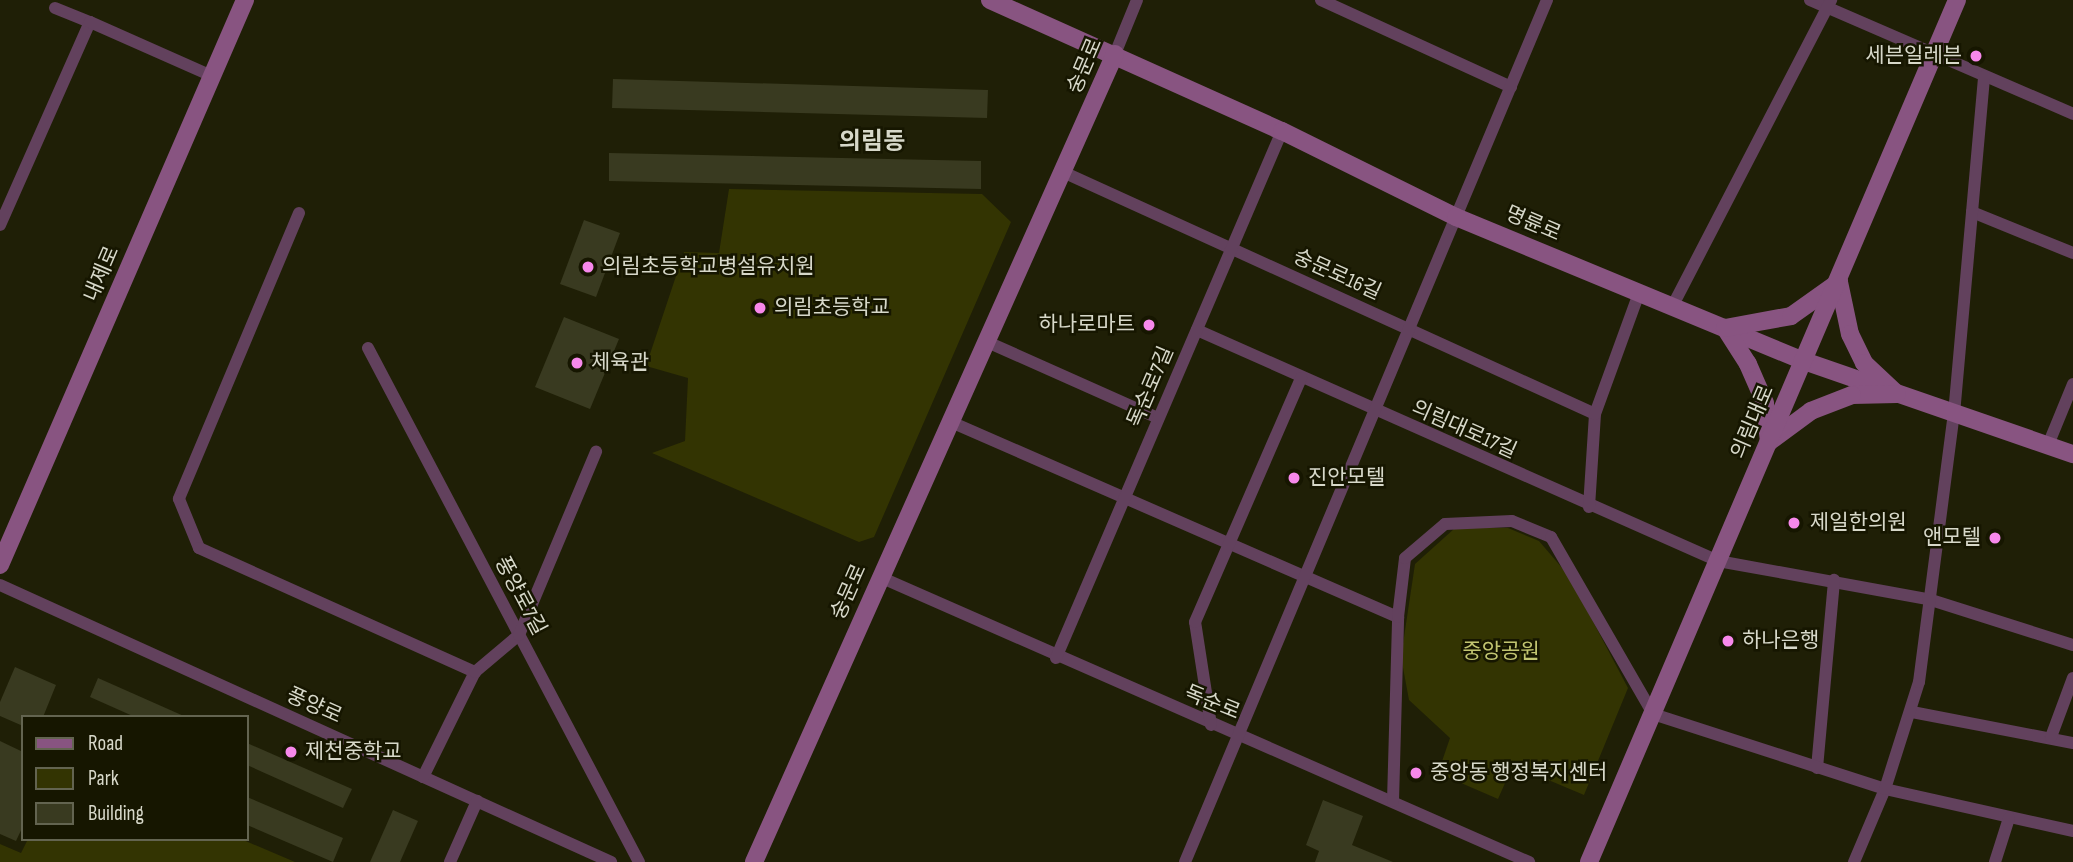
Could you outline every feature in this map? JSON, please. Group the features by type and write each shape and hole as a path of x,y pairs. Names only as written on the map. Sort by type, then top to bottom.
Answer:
{"street":[{"name":"내제로","path":"0,565 245,0"},
{"name":"명륜로","path":"993,0 1282,131 1456,217 1804,360 2073,454"},
{"name":"숭문로","path":"754,862 985,341 1063,172 1137,0"},
{"path":"1321,0 1511,86"},
{"path":"1185,862 1547,0"},
{"path":"1810,0 1829,4 1933,55 2073,114"},
{"name":"의림대로","path":"1589,862 1839,282 1957,0"},
{"path":"1672,307 1829,4"},
{"path":"55,8 212,76"},
{"path":"0,225 90,22"},
{"path":"1854,862 1885,789 1912,712 1954,414 1984,76"},
{"name":"독순로7길","path":"1056,658 1282,131"},
{"name":"숭문로16길","path":"1063,172 1595,414"},
{"path":"1972,212 2073,253"},
{"path":"299,213 179,499 199,548 475,672"},
{"path":"1769,442 1765,403 1748,364 1725,328 1791,316 1839,282 1850,334 1864,363 1897,394"},
{"path":"1589,507 1595,414 1639,293"},
{"name":"의림대로17길","path":"1197,330 1589,507 1718,561 1834,579 1928,599 2073,645"},
{"path":"985,341 1158,418"},
{"name":"풍양로7길","path":"368,348 639,862"},
{"path":"1211,725 1195,622 1301,378"},
{"path":"2048,445 2073,384"},
{"path":"1769,442 1811,411 1852,395 1897,394"},
{"path":"951,422 1398,617"},
{"path":"423,777 475,672 519,635 596,452"},
{"path":"1393,801 1398,617 1405,558 1445,524 1512,521 1550,537 1653,714 1885,789 2073,831"},
{"name":"독순로","path":"880,578 1056,658 1530,862"},
{"path":"1817,768 1834,579"},
{"name":"풍양로","path":"0,585 611,862"},
{"path":"2051,737 2073,678"},
{"path":"1912,712 2073,743"},
{"path":"450,862 477,801"},
{"path":"1995,862 2009,818"}],"green space":[{"path":"729,189 982,194 1011,222 874,537 859,542 652,453 685,441 688,378 646,366 684,252 719,253"},
{"name":"중앙공원","path":"1455,528 1508,528 1539,541 1569,576 1628,688 1584,795 1513,765 1498,799 1438,773 1450,738 1409,700 1401,657 1415,564"},
{"path":"27,841 246,841 295,862 0,862 0,844 21,853"}],"building":[{"path":"613,79 988,90 987,118 612,108"},
{"path":"609,153 981,161 981,189 609,181"},
{"path":"584,220 620,233 596,297 560,284"},
{"name":"체육관","path":"564,317 619,339 590,409 535,387"},
{"path":"15,667 56,685 44,715 21,715 21,725 0,716 0,702"},
{"path":"98,678 181,715 130,715 90,697"},
{"path":"0,741 21,751 21,830 16,841 0,834"},
{"path":"248,743 352,789 343,808 248,765"},
{"path":"248,797 343,838 333,862 248,825"},
{"path":"1323,800 1363,816 1352,845 1393,862 1315,862 1319,851 1306,845"},
{"path":"393,810 418,821 400,862 370,862"}],"place":[{"name":"세븐일레븐","path":"1976,56"},
{"name":"의림초등학교병설유치원","path":"588,267"},
{"name":"의림초등학교","path":"760,308"},
{"name":"하나로마트","path":"1149,325"},
{"name":"체육관","path":"577,363"},
{"name":"진안모텔","path":"1294,478"},
{"name":"제일한의원","path":"1794,523"},
{"name":"앤모텔","path":"1995,538"},
{"name":"하나은행","path":"1728,641"},
{"name":"제천중학교","path":"291,752"},
{"name":"중앙동 행정복지센터","path":"1416,773"}],"district":[{"name":"의림동","path":"872,142"}]}
